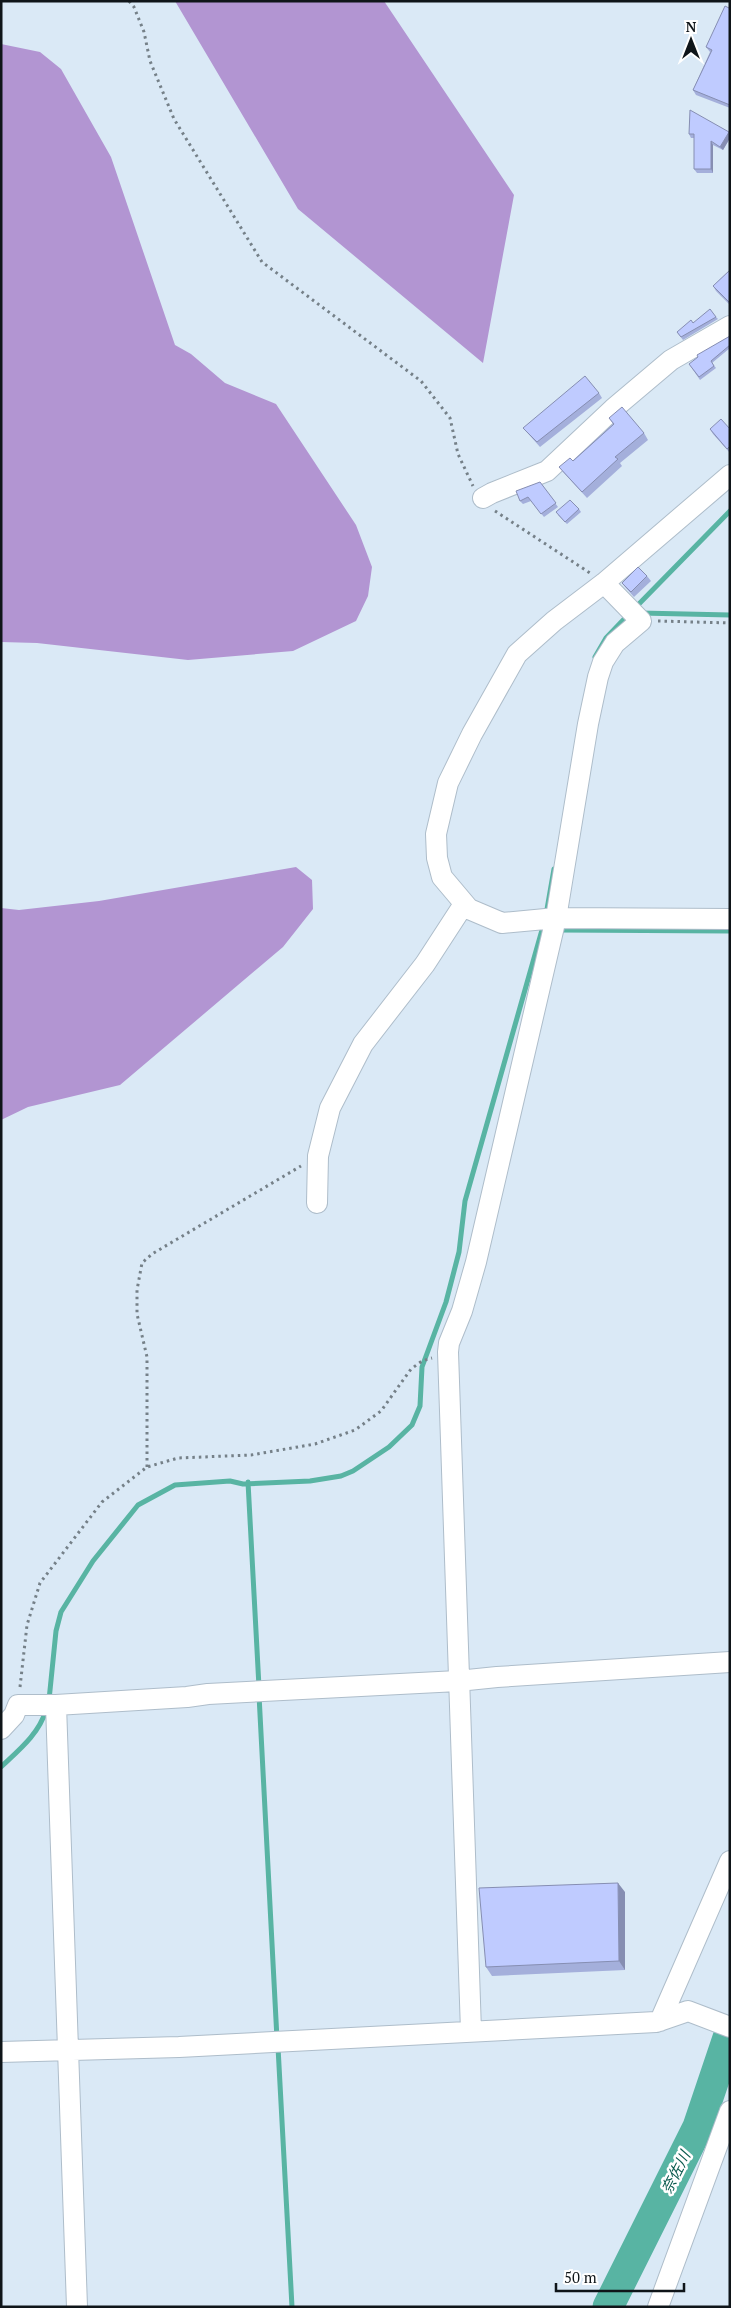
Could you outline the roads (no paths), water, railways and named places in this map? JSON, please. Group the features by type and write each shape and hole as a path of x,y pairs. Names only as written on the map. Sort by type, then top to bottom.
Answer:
{"street":[{"path":"483,498 547,472 613,409 671,360 730,326"},
{"path":"730,475 604,583 554,621 517,654 472,734 448,784 436,834 437,858 442,877 469,909 502,923 556,918 730,919"},
{"path":"471,2031 448,1352 449,1343 462,1311 476,1262 556,918 588,724 598,677 603,662 615,643 641,621 604,583"},
{"path":"317,1204 318,1156 330,1108 363,1044 425,964 464,904"},
{"path":"1,1729 14,1715 18,1705 56,1705 208,1694 458,1681 730,1662"},
{"path":"56,1705 69,2050 76,2307"},
{"path":"660,2021 730,1861"},
{"path":"1,2052 179,2047 660,2021 688,2011 730,2027"},
{"path":"658,2307 730,2112"}],"waterway":[{"path":"634,609 730,511"},
{"path":"640,613 730,615"},
{"path":"595,657 606,638 628,615"},
{"path":"546,915 554,869"},
{"path":"49,1700 56,1631 61,1612 93,1561 138,1505 175,1485 230,1481 243,1484 310,1481 341,1476 353,1471 389,1447 412,1425 420,1406 422,1367 446,1302 459,1252 465,1201 544,923"},
{"path":"558,930 730,931"},
{"path":"248,1482 259,1687"},
{"path":"259,1695 277,2039"},
{"path":"1,1767 39,1727 46,1710"},
{"name":"奈佐川","path":"608,2307 698,2127 730,2032"},
{"path":"278,2047 292,2307"}]}
